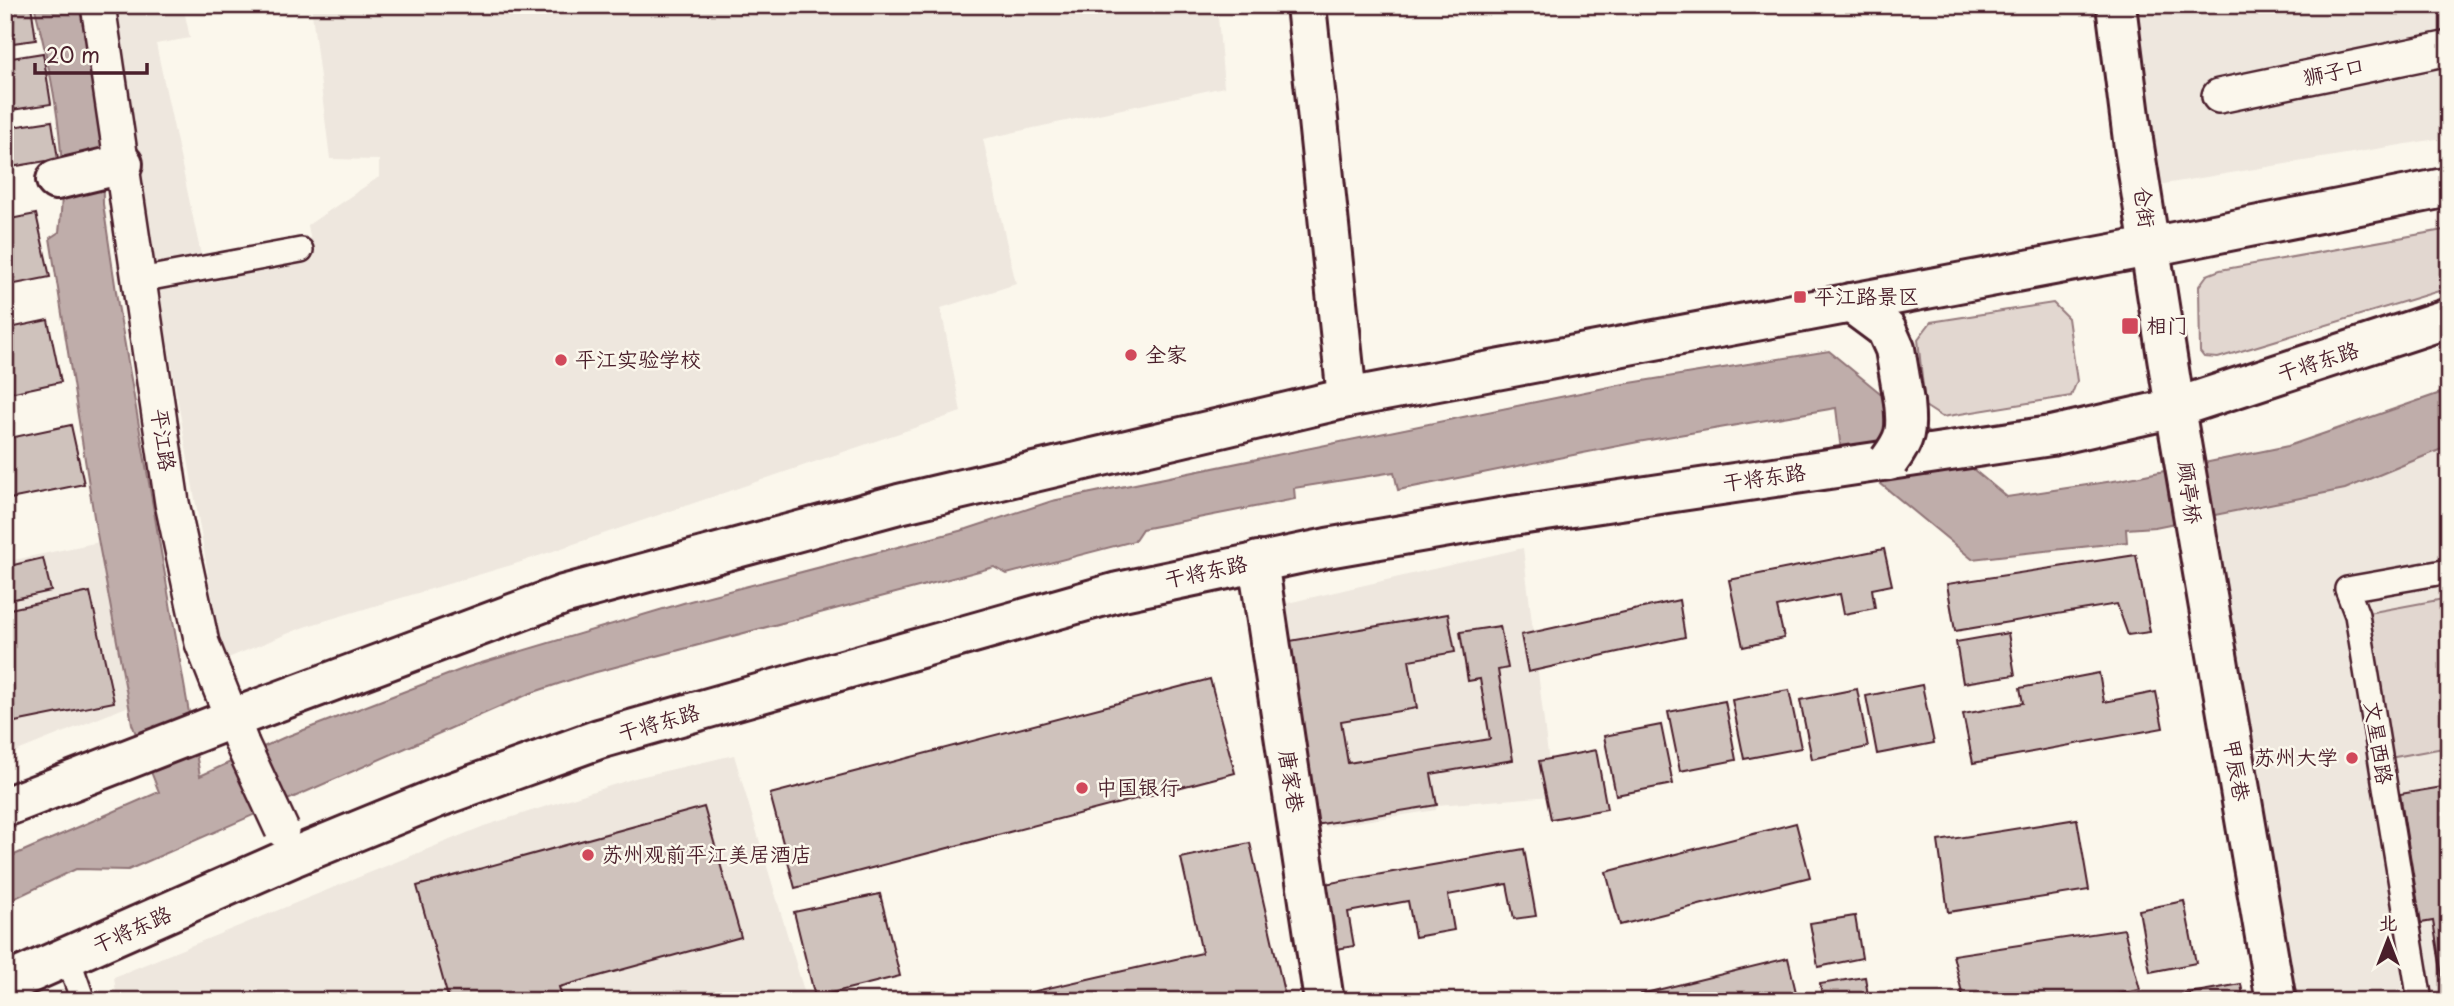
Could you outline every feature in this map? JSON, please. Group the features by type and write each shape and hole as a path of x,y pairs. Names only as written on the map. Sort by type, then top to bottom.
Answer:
{"main road":[{"path":"1306,5 1347,398"},
{"name":"仓街","path":"2116,5 2149,247 2175,408"},
{"path":"56,180 116,166"},
{"path":"5,807 131,758 229,730 563,595 899,504 1347,398 2149,247 2449,187"},
{"path":"1851,303 1886,329 1895,349 1907,426 1903,443 1889,461"},
{"name":"干将东路","path":"19,978 68,958 287,844 442,796 599,739 1105,595 1258,561 1512,516 2051,436 2175,408 2449,318"},
{"name":"顾亭桥","path":"2175,408 2196,539"},
{"name":"甲辰巷","path":"2196,539 2276,1001"},
{"name":"唐家巷","path":"1258,561 1324,1001"}],"street":[{"name":"平江路","path":"98,5 116,166 140,280 175,515 202,643 229,730 287,844"},
{"name":"狮子口","path":"2219,96 2449,48"}],"lane":[{"path":"140,280 301,250"},
{"name":"文星西路","path":"2420,1001 2357,615 2347,589 2449,570"},
{"path":"68,958 83,1001"}],"shaded area":[{"path":"34,5 79,5 95,88 102,142 103,204 118,305 200,776 283,738 468,667 690,601 967,529 1052,501 1624,384 1829,351 2007,497 2120,480 2288,446 2449,390 2449,446 2345,489 2155,527 2126,529 2127,542 1972,559 1841,451 1836,408 1638,442 1398,490 1394,472 1294,488 1295,499 1142,529 1134,541 1007,574 994,567 585,675 531,693 128,870 76,869 5,903 5,859 159,792 132,724 95,523 50,238 59,232 62,175 53,89"},
{"name":"平江实验学校","path":"105,5 183,5 190,38 156,44 207,283 314,259 308,225 379,177 379,160 330,159 311,5 1217,5 1224,87 983,139 1016,284 941,308 961,412 518,563 304,627 223,660"},
{"path":"2131,5 2449,5 2449,137 2158,185"},
{"path":"2449,229 2449,288 2218,358 2204,357 2200,352 2199,286 2207,275 2220,270"},
{"path":"2053,303 2068,318 2077,381 2071,396 1942,417 1925,406 1918,339 1931,322"},
{"name":"苏州大学","path":"2449,446 2449,1001 2297,1001 2214,516 2345,489"},
{"path":"99,542 129,706 5,756 5,562"},
{"path":"1523,548 1553,796 1437,805 1436,810 1325,827 1275,644 1275,606"},
{"path":"2449,598 2449,747 2384,759 2357,615"},
{"name":"苏州观前平江美居酒店","path":"734,755 807,1001 117,1001 114,977 484,826 635,778"}],"building":[{"path":"5,5 31,5 36,40 5,44"},
{"path":"43,53 51,104 5,111 5,59"},
{"path":"52,121 58,159 5,168 5,128"},
{"path":"36,214 50,277 5,286 5,220"},
{"path":"48,320 61,382 5,394 5,329"},
{"path":"71,425 84,484 5,500 5,439"},
{"path":"1884,549 1892,585 1872,589 1875,608 1844,614 1840,594 1777,607 1784,638 1743,647 1729,580"},
{"path":"2136,555 2150,632 2128,635 2117,604 1955,631 1947,584"},
{"path":"43,558 51,591 5,601 5,567"},
{"path":"90,592 114,702 5,724 5,610"},
{"path":"1679,600 1685,637 1528,672 1521,635"},
{"path":"1448,614 1455,652 1409,660 1417,708 1341,721 1348,763 1490,739 1480,679 1468,681 1460,632 1500,626 1508,668 1498,670 1513,760 1431,774 1437,805 1315,825 1284,642"},
{"path":"2008,633 2015,675 1963,683 1956,642"},
{"path":"2099,673 2104,702 2156,692 2163,728 1973,763 1963,714 2023,703 2020,688"},
{"path":"1210,679 1235,773 795,888 770,794"},
{"path":"1922,685 1934,743 1877,754 1866,696"},
{"path":"1857,689 1868,747 1812,759 1800,700"},
{"path":"1789,690 1801,748 1744,759 1732,700"},
{"path":"1725,701 1736,760 1680,771 1668,712"},
{"path":"1661,725 1673,784 1616,795 1604,736"},
{"path":"1596,750 1607,809 1551,819 1539,761"},
{"path":"2449,786 2449,1001 2446,1001 2433,921 2421,923 2400,794"},
{"path":"704,807 741,937 559,987 563,1001 449,1001 417,886"},
{"path":"2077,819 2089,890 1948,912 1938,841"},
{"path":"1796,823 1810,877 1620,925 1606,872"},
{"path":"1250,843 1286,1001 992,1001 1202,953 1181,858"},
{"path":"1524,849 1536,916 1514,919 1507,884 1448,895 1454,930 1415,937 1408,901 1348,912 1354,946 1325,951 1313,886"},
{"path":"880,894 900,976 815,997 794,912"},
{"path":"2184,901 2196,963 2150,972 2139,910"},
{"path":"1855,916 1862,958 1818,967 1810,923"},
{"path":"2124,929 2140,990 2076,1001 1964,1001 1953,955"},
{"path":"1788,958 1798,1001 1643,1001 1641,994"},
{"path":"1865,977 1869,1001 1823,1001 1820,984"},
{"path":"2241,984 2244,1001 2157,999"}],"place":[{"name":"平江路景区","path":"1800,297"},
{"name":"相门","path":"2130,326"},
{"name":"全家","path":"1131,355"},
{"name":"平江实验学校","path":"561,360"},
{"name":"苏州大学","path":"2352,758"},
{"name":"中国银行","path":"1082,788"},
{"name":"苏州观前平江美居酒店","path":"588,855"}]}
